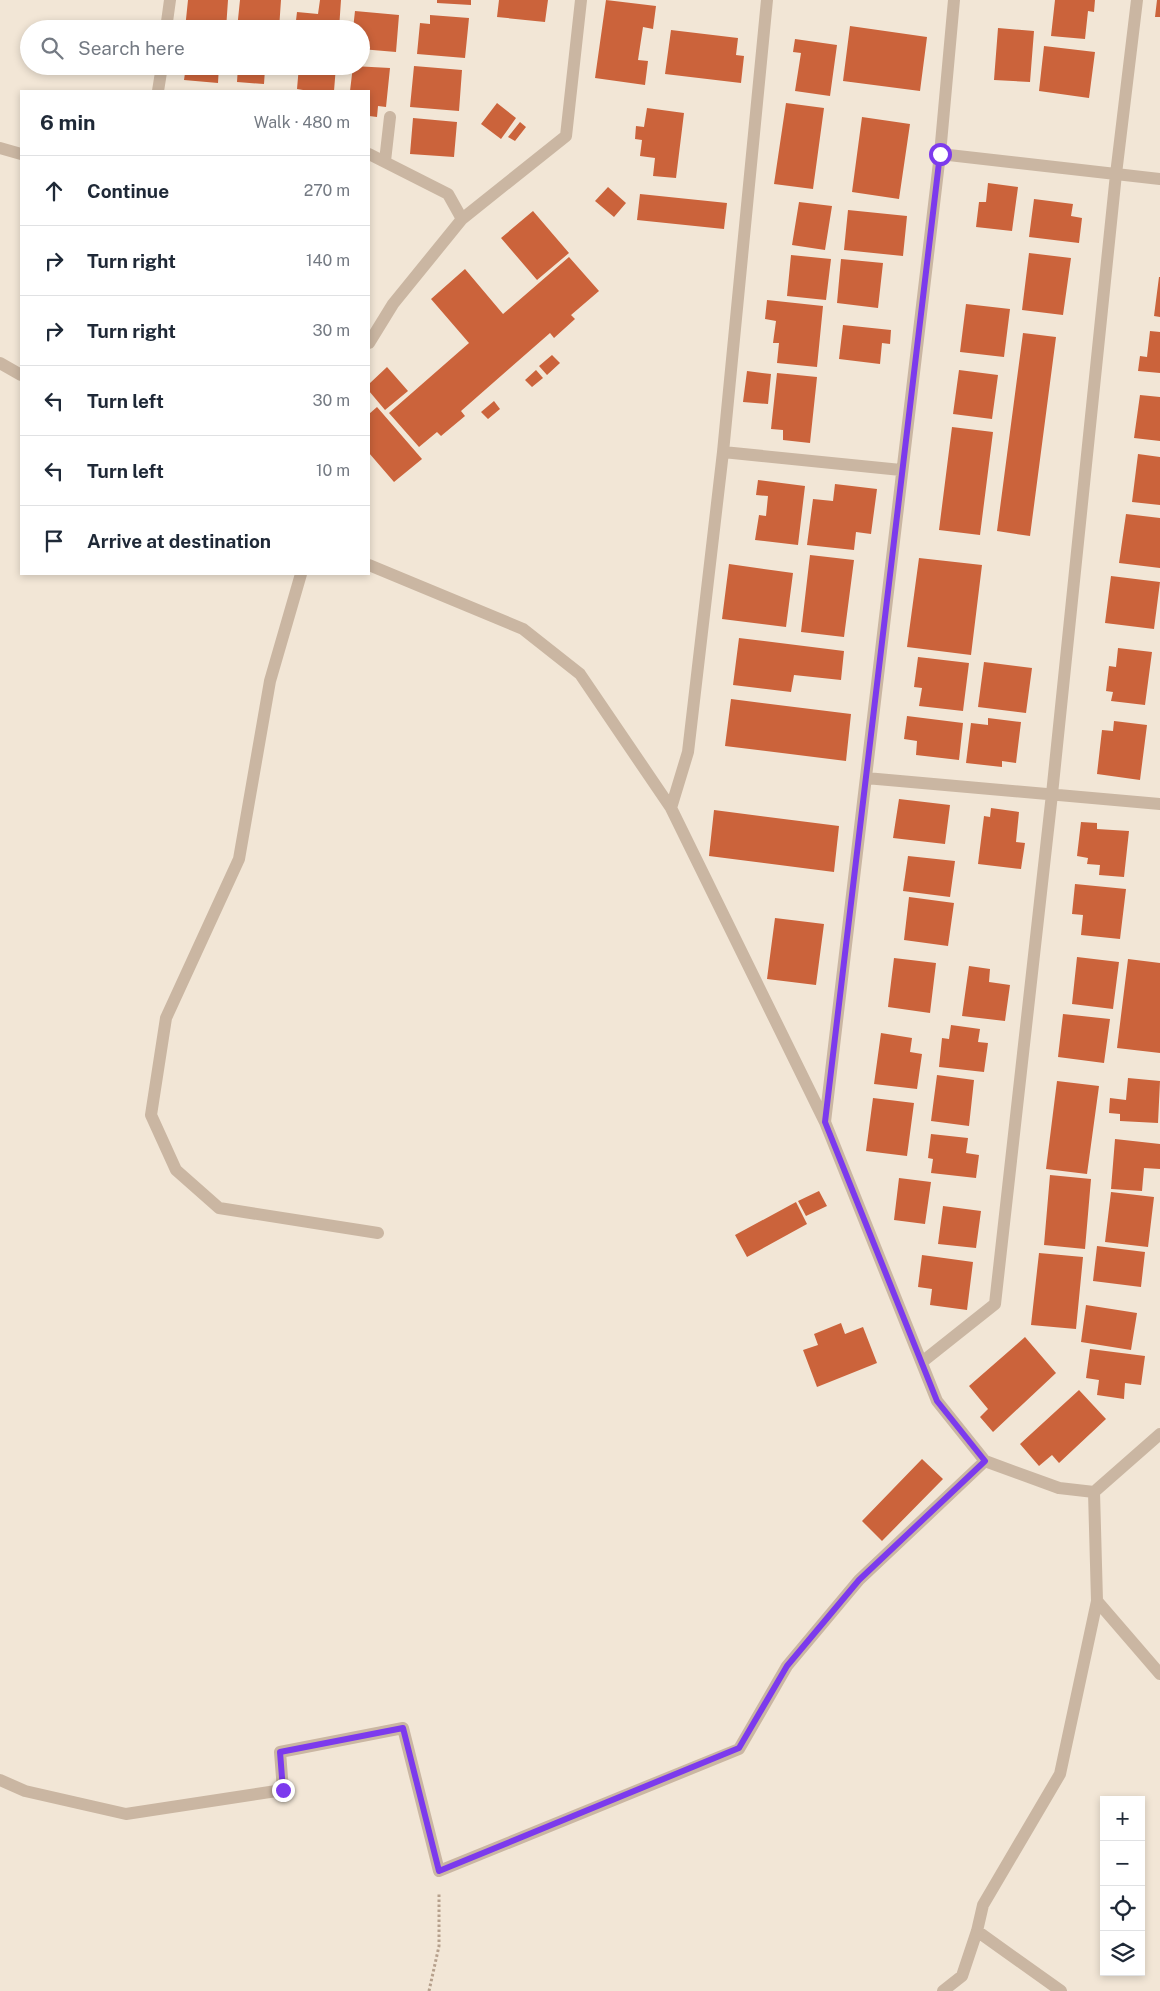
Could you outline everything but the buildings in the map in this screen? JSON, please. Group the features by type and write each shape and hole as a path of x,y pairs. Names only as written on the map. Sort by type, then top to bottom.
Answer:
{"street":[{"path":"167,20 170,0"},
{"path":"370,341 393,304 462,219 566,136 581,0"},
{"path":"671,808 688,752 723,452 767,0"},
{"path":"825,1122 940,154 954,0"},
{"path":"922,1362 995,1304 1052,794 1116,174 1137,0"},
{"path":"158,90 161,75"},
{"path":"385,161 390,117"},
{"path":"0,148 20,154"},
{"path":"370,154 448,194 462,219"},
{"path":"940,154 1160,179"},
{"path":"0,363 20,374"},
{"path":"723,452 901,470"},
{"path":"370,564 522,629 580,674 671,808 825,1122 937,1401 985,1461 1059,1488 1094,1492 1160,1434"},
{"path":"301,575 270,681 239,859 166,1018 151,1115 176,1170 219,1208 378,1233"},
{"path":"866,778 1160,804"},
{"path":"0,1780 25,1791 126,1814 283,1790 280,1752 403,1728 439,1871 739,1748 787,1666 859,1580 985,1461"},
{"path":"943,1991 962,1976 977,1931 983,1904 1060,1774 1097,1601 1094,1492"},
{"path":"1097,1601 1160,1674"},
{"path":"977,1931 1061,1991"}],"path":[{"path":"429,1991 439,1946 439,1871"}],"route":[{"path":"283,1790 280,1752 403,1728 439,1871 739,1748 787,1666 859,1580 985,1461 937,1401 825,1122 940,154"}]}
